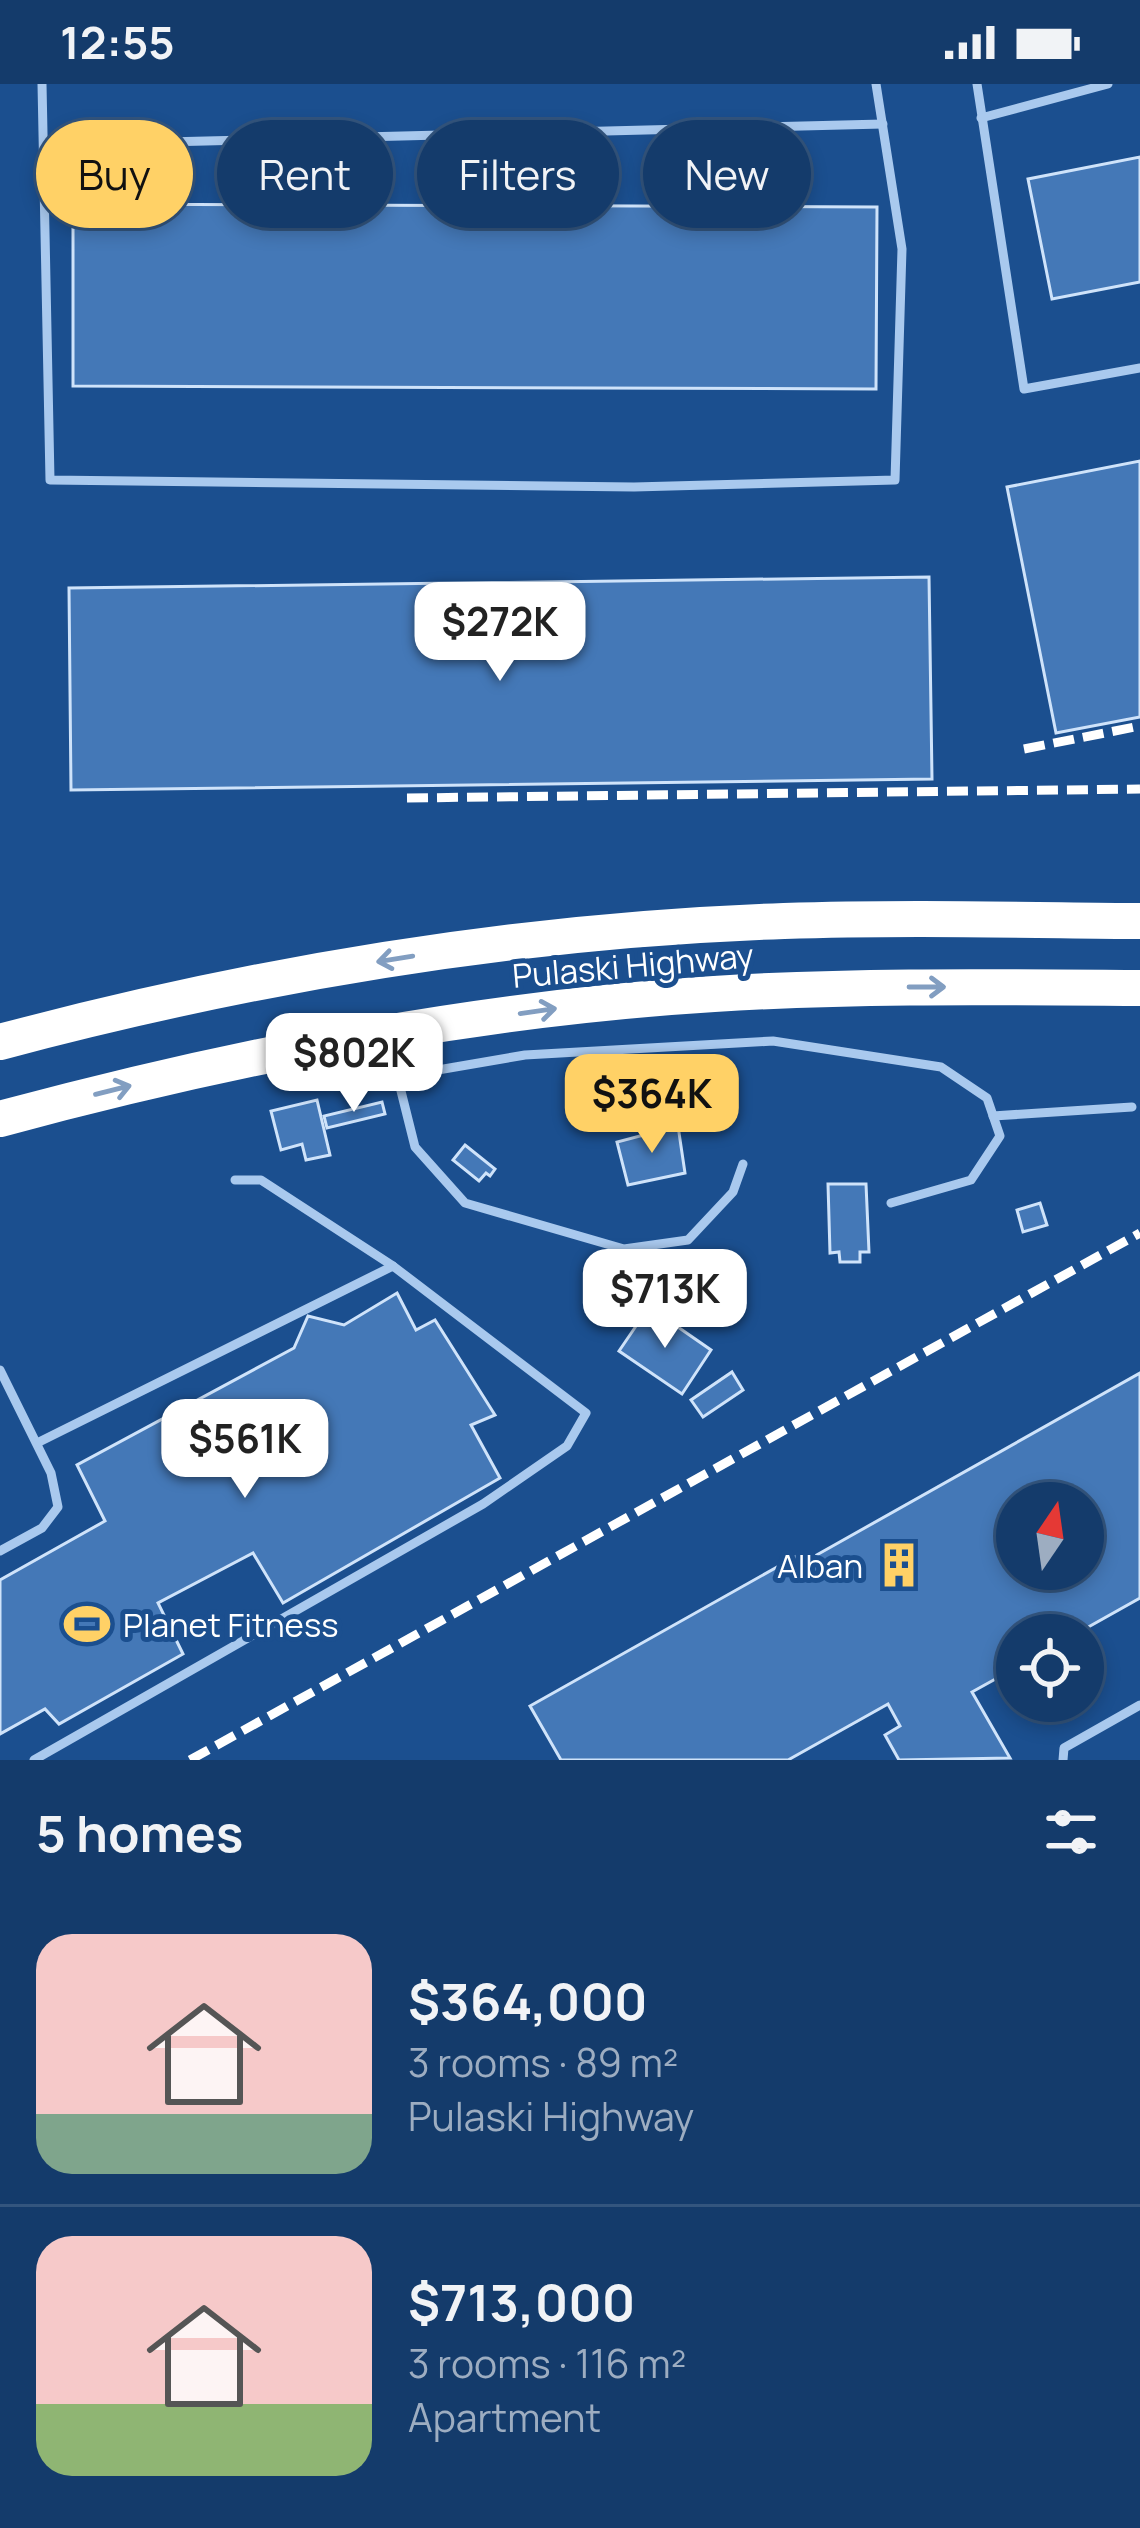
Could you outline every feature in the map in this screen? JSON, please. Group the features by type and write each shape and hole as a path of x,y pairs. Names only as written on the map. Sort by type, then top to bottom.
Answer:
{"highway":[{"name":"Pulaski Highway","path":"0,1042 236,988 513,941 782,921 1140,921"},
{"name":"Pulaski Highway","path":"0,1119 166,1077 386,1032 712,994 859,987 1140,988"}],"lane":[{"path":"42,84 44,120"},
{"path":"46,228 50,480 634,487 895,480 902,249 876,84"},
{"path":"977,84 1024,389 1140,368"},
{"path":"981,118 1108,84"},
{"path":"193,141 883,124"},
{"path":"386,1032 415,1147 465,1203 624,1249 688,1240 733,1192 743,1164"},
{"path":"398,1077 525,1054 773,1041 941,1066 987,1098 1000,1136 970,1180 892,1203"},
{"path":"993,1116 1132,1107"},
{"path":"34,1760 483,1504 568,1446 586,1413 393,1266 261,1180 235,1180"},
{"path":"37,1443 393,1266"},
{"path":"0,1370 51,1473 58,1507 42,1528 0,1551"},
{"path":"1063,1760 1064,1748 1140,1705"}],"building":[{"path":"1140,157 1140,282 1052,299 1028,179"},
{"path":"193,204 217,205 217,228 393,228 393,205 417,205 417,228 619,228 619,206 643,206 643,228 811,228 811,207 877,207 876,389 73,386 73,228 193,228"},
{"path":"1140,461 1140,717 1056,733 1007,487"},
{"path":"929,577 932,779 71,790 69,588"},
{"path":"317,1100 330,1155 306,1160 302,1144 281,1150 271,1111"},
{"path":"382,1102 385,1114 327,1128 324,1116"},
{"path":"678,1126 685,1173 628,1185 617,1142"},
{"path":"465,1145 495,1169 490,1176 486,1173 479,1181 453,1160"},
{"path":"828,1184 866,1184 869,1252 860,1252 860,1262 840,1262 839,1252 830,1253"},
{"path":"1040,1203 1047,1225 1023,1232 1017,1210"},
{"path":"397,1293 416,1330 435,1320 495,1415 471,1425 500,1478 283,1603 253,1553 158,1603 183,1654 59,1724 45,1709 0,1734 0,1580 105,1521 77,1465 294,1348 308,1316 344,1325"},
{"path":"649,1307 711,1350 682,1394 619,1351"},
{"path":"732,1372 743,1390 703,1417 691,1400"},
{"name":"Alban","path":"1140,1373 1140,1598 1104,1618 1104,1614 996,1614 996,1679 972,1692 1010,1758 899,1760 885,1735 900,1726 888,1704 788,1760 561,1760 530,1706 802,1553 806,1561"}],"railway":[{"path":"1024,749 1140,726"},
{"path":"407,798 1140,789"},
{"path":"190,1760 1140,1233"}],"place":[{"name":"Alban","path":"899,1565"},
{"name":"Planet Fitness","path":"87,1624"}]}
